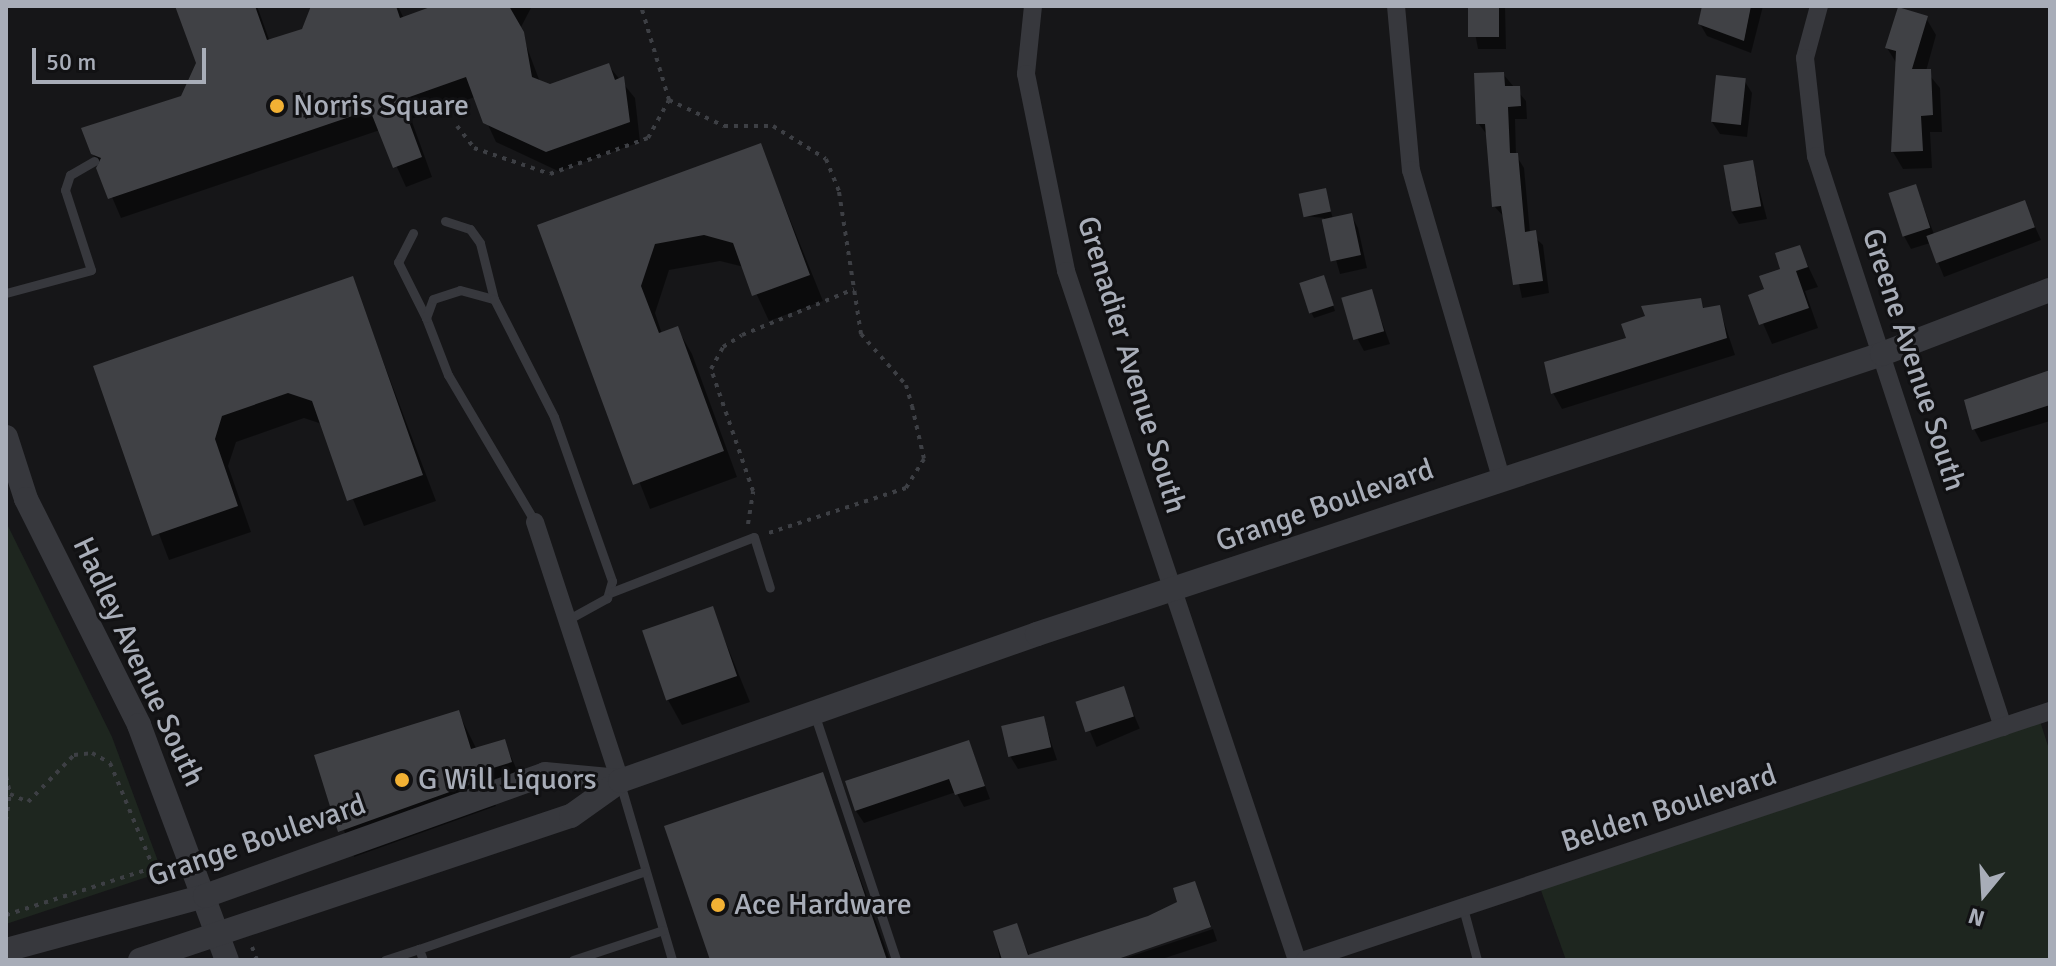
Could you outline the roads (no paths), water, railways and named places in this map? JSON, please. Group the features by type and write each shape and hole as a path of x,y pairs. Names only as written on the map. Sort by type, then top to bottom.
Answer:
{"street":[{"name":"Grenadier Avenue South","path":"1033,6 1026,74 1066,271 1297,960"},
{"path":"1396,6 1411,170 1501,478"},
{"name":"Greene Avenue South","path":"1819,6 1805,58 1806,105 1882,354 2003,727"},
{"name":"Grange Boulevard","path":"140,960 223,948 571,816 620,781 1501,478 1882,354 2050,290"},
{"name":"Hadley Avenue South","path":"6,437 26,499 139,725 223,948"},
{"path":"535,522 620,781"},
{"name":"Belden Boulevard","path":"1305,960 2050,711"},
{"name":"Grange Boulevard","path":"6,950 205,896 545,774 620,781"}],"lane":[{"path":"6,293 91,270 65,190 70,175 94,161"},
{"path":"445,221 470,229 480,243 494,299 579,477 612,592"},
{"path":"413,233 398,262 426,318 448,375 535,522"},
{"path":"426,318 433,299 460,290 494,299"},
{"path":"569,619 612,592 754,537 770,588"},
{"path":"814,713 896,960"},
{"path":"620,781 672,960"},
{"path":"385,960 645,871"},
{"path":"1463,908 1477,960"},
{"path":"573,960 663,930"},
{"path":"419,949 423,960"}],"place":[{"name":"Norris Square","path":"277,106"},
{"name":"G Will Liquors","path":"402,780"},
{"name":"Ace Hardware","path":"718,905"}]}
